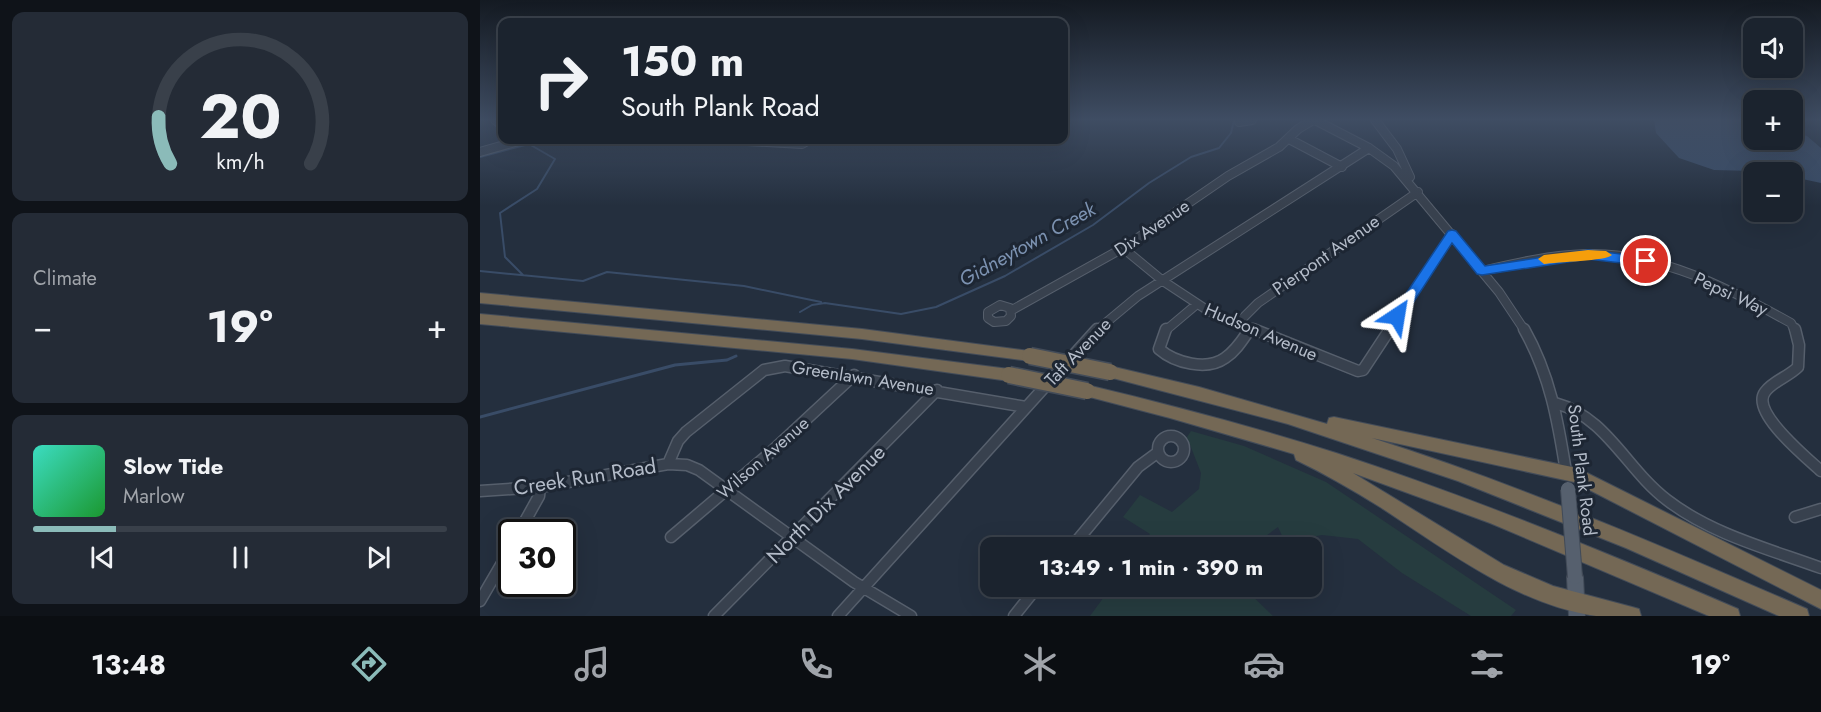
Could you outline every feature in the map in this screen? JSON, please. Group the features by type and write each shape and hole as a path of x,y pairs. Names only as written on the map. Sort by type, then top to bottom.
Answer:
{"highway":[{"path":"480,298 862,333 1030,356 1110,372 1567,481 1586,479 1821,600"},
{"path":"480,318 852,354 1009,375 1088,391 1212,421 1351,464 1478,509 1610,562 1731,616"},
{"path":"1220,399 1346,435 1485,483 1634,542 1800,616"},
{"path":"1212,421 1311,460 1500,572 1577,608 1632,616"}],"main road":[{"name":"South Plank Road","path":"1567,481 1577,608"}],"street":[{"name":"Dix Avenue","path":"1012,310 1123,248 1228,176 1273,149"},
{"path":"1307,149 1342,167"},
{"name":"Taft Avenue","path":"838,616 1101,326 1131,301 1368,149"},
{"path":"1370,149 1394,166 1418,192"},
{"path":"1397,149 1418,192"},
{"name":"South Plank Road","path":"1418,192 1482,271 1530,338 1542,362 1555,403 1567,481"},
{"name":"Pierpont Avenue","path":"1239,323 1258,303 1418,192"},
{"name":"Hudson Avenue","path":"1123,248 1163,281 1197,304 1353,370 1363,370 1452,234"},
{"name":"Pepsi Way","path":"1482,271 1568,256 1624,257 1670,267 1697,277 1791,323 1795,327 1800,355 1798,368 1769,389 1762,397 1761,404 1764,412 1779,430 1821,471"},
{"path":"1197,304 1173,323 1161,337 1160,349 1163,353 1186,362 1217,364 1228,357 1251,328"},
{"name":"Greenlawn Avenue","path":"669,464 678,441 686,432 764,370 785,366 854,375 1026,407"},
{"name":"Wilson Avenue","path":"670,537 727,490 854,375"},
{"name":"North Dix Avenue","path":"714,616 936,390"},
{"path":"1555,403 1575,406 1590,416 1647,483 1682,511 1707,524 1821,568"},
{"path":"1080,537 1138,467 1157,453"},
{"name":"Creek Run Road","path":"480,491 540,487 669,464 690,466 727,490"},
{"path":"526,519 539,496 540,487"},
{"path":"727,490 864,588 911,616"},
{"path":"1795,517 1821,509"},
{"path":"480,601 498,570"},
{"path":"1014,616 1029,597"}],"green space":[{"path":"1191,431 1244,446 1326,482 1516,610 1511,616 1471,616 1402,573 1358,539 1322,535 1283,537 1278,527 1264,537 1148,537 1150,534 1123,517 1140,495 1172,512 1199,489 1201,473 1187,437"},
{"path":"1104,597 1253,597 1273,616 1090,616"}],"water":[{"path":"1670,149 1821,149 1821,183 1803,179 1803,162 1743,162 1743,171 1714,170 1679,158"}],"waterway":[{"path":"480,157 511,149"},
{"path":"523,275 505,257 500,213 537,189 555,159 537,149"},
{"name":"Gidneytown Creek","path":"800,312 812,305 825,303 901,314 936,307 1005,276 1093,225 1149,183 1191,157 1217,149"},
{"path":"480,271 583,281 607,272 744,286 821,302"},
{"name":"Gidneytown Creek","path":"480,417 675,365 727,360 736,356"}],"slow traffic":[{"path":"1544,259 1588,254 1606,255"}],"route":[{"path":"1397,316 1452,234 1482,271 1549,258 1588,254 1646,261"}]}
